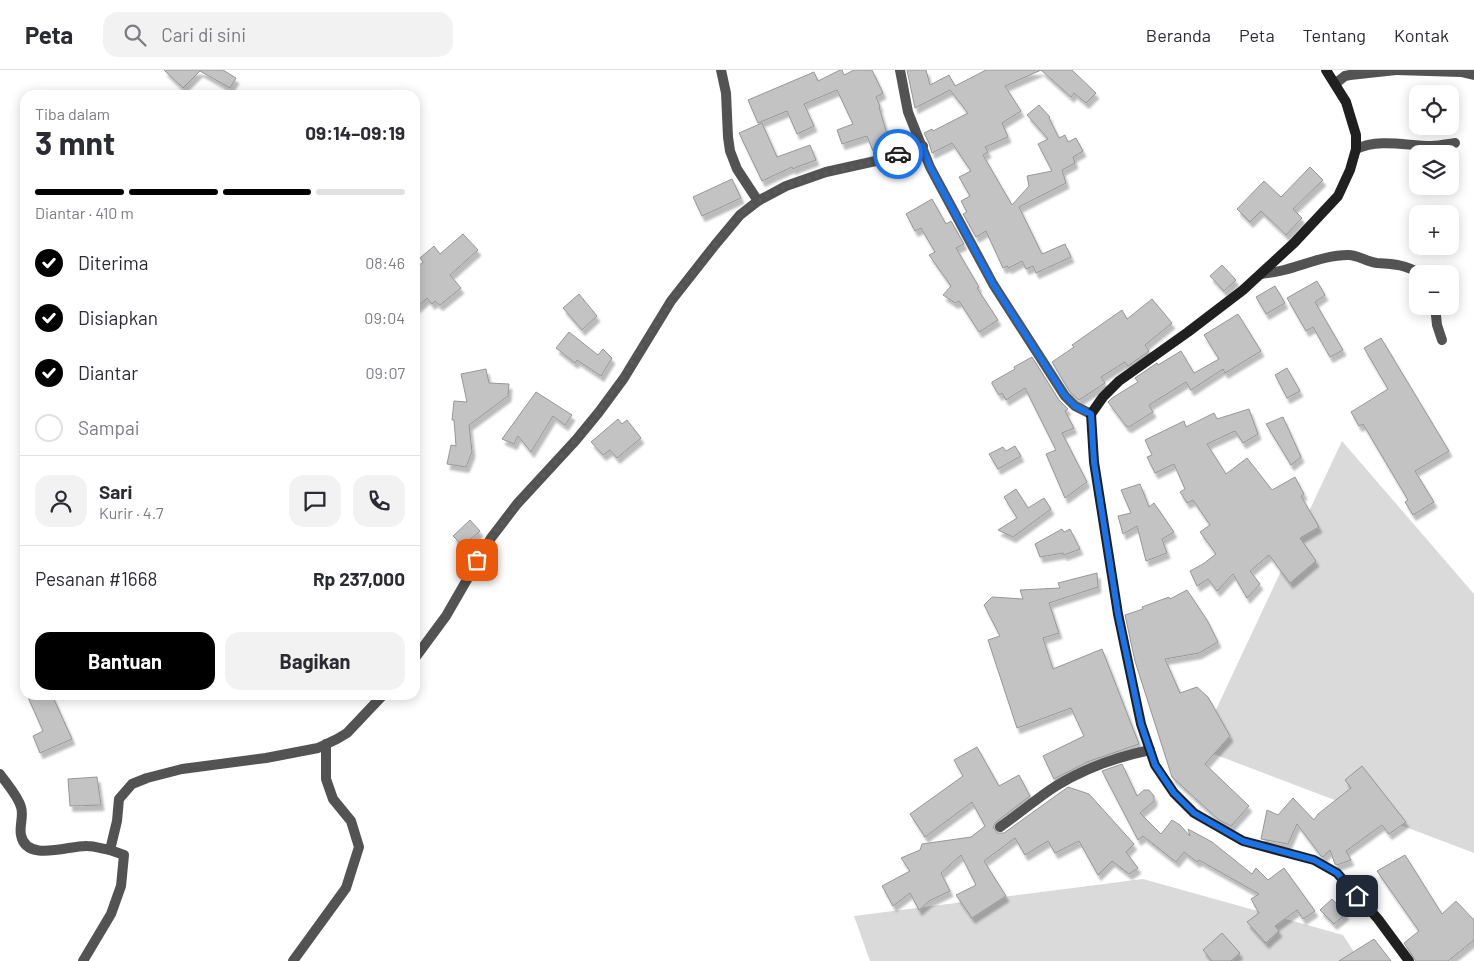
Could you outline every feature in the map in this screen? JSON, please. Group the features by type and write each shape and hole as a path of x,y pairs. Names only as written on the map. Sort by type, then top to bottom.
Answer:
{"main road":[{"path":"1326,70 1336,83 1346,102 1356,135 1356,148 1350,170 1338,196 1300,237 1243,290 1119,382 1103,397 1091,414 1094,462 1118,614 1141,724 1155,765 1174,793 1194,813 1243,841 1314,860 1337,873 1378,919 1409,961"}],"street":[{"path":"721,70 726,93 730,151 737,168 758,201"},
{"path":"900,70 908,112 930,167 993,284 1065,396 1075,406 1091,414"},
{"path":"1336,83 1350,74 1396,70 1461,72 1474,75"},
{"path":"1356,148 1364,145 1408,143 1431,146 1455,143"},
{"path":"420,651 446,616 491,538 517,504 576,440 624,378 671,301 721,237 740,216 758,201 786,186 826,172 880,160 922,146"},
{"path":"1261,274 1282,271 1325,258 1346,255 1357,255 1368,261 1390,262 1409,267"},
{"path":"1436,315 1437,326 1442,340"},
{"path":"110,850 117,821 119,799 132,784 182,769 266,758 318,748 347,733 378,700"},
{"path":"293,961 346,888 359,847 351,821 333,798 326,779 326,744"},
{"path":"1000,827 1063,782 1120,756 1150,750"},
{"path":"0,774 21,806 21,835 26,844 34,850 56,850 86,846 110,850 124,855 121,886 111,914 83,961"}],"shaded area":[{"path":"1342,441 1474,594 1474,853 1198,748"},
{"path":"1143,879 1343,935 1360,961 870,961 854,916"}],"building":[{"path":"164,70 223,70 236,78 230,88 200,71 183,88"},
{"path":"842,70 844,75 854,70 872,70 883,93 876,97 890,144 873,151 867,136 842,144 837,130 853,124 837,90 804,104 814,126 797,134 787,111 758,123 748,100 814,72 818,81"},
{"path":"907,70 926,70 930,85 949,75 955,86 986,70 1041,70 1005,86 1021,111 1002,123 1008,137 985,147 988,152 983,155 1012,205 1029,186 1027,176 1052,171 1038,144 1048,139 1027,115 1039,105 1050,117 1059,138 1065,135 1068,142 1076,138 1083,151 1073,157 1075,163 1062,170 1066,183 1019,207 1042,254 1065,244 1071,257 1036,273 1033,266 1026,269 1022,261 1009,268 1007,266 1003,268 986,231 976,237 963,214 967,212 961,201 970,196 959,177 971,171 952,143 932,153 924,133 932,129 933,131 968,113 950,90 915,108"},
{"path":"1041,70 1072,70 1096,93 1086,103 1074,93 1071,97"},
{"path":"762,123 777,157 810,145 816,160 793,169 792,167 762,181 739,133"},
{"path":"1310,167 1323,180 1293,209 1302,218 1286,235 1261,211 1250,222 1237,209 1264,181 1281,197"},
{"path":"732,179 741,198 702,216 693,197"},
{"path":"932,199 946,224 951,221 964,244 956,248 979,287 977,288 998,320 979,332 959,301 955,303 943,295 951,286 929,255 935,252 921,228 915,231 906,214"},
{"path":"463,234 478,250 450,275 461,288 440,305 435,301 432,304 427,298 420,304 420,265 423,262 420,258 434,246 440,254"},
{"path":"1222,265 1236,280 1224,291 1210,276"},
{"path":"1317,281 1325,295 1315,302 1343,350 1330,357 1313,327 1306,331 1287,298"},
{"path":"1275,286 1285,303 1266,314 1256,297"},
{"path":"579,294 597,316 582,330 563,308"},
{"path":"1152,299 1172,323 1145,345 1149,351 1128,366 1125,362 1101,377 1105,383 1079,400 1070,392 1052,362 1074,347 1072,345 1122,310 1127,319"},
{"path":"1238,314 1261,351 1225,373 1223,369 1191,390 1186,382 1149,405 1153,412 1129,427 1126,426 1108,402 1112,398 1138,382 1135,378 1157,363 1158,365 1181,351 1194,373 1219,359 1204,335"},
{"path":"569,332 598,355 603,349 612,358 601,376 577,360 575,363 556,348"},
{"path":"1381,338 1449,451 1415,471 1434,502 1413,515 1405,502 1408,500 1363,424 1359,426 1351,412 1388,389 1364,348"},
{"path":"1032,357 1059,400 1068,409 1065,411 1074,428 1062,433 1087,482 1065,498 1046,454 1056,450 1025,388 1006,400 1002,393 999,395 992,384 992,382 1015,369 1014,367"},
{"path":"1287,368 1300,391 1287,398 1275,375"},
{"path":"486,369 489,383 509,384 508,396 469,425 472,452 466,467 447,464 451,445 456,446 454,420 452,420 454,401 467,402 461,374"},
{"path":"536,392 572,415 565,425 553,416 531,452 518,436 514,444 502,439"},
{"path":"1249,409 1258,434 1243,443 1235,431 1207,444 1226,474 1247,458 1272,490 1295,477 1304,494 1301,496 1319,527 1300,538 1316,561 1290,583 1269,555 1250,571 1260,584 1247,598 1233,574 1217,591 1208,579 1197,586 1190,571 1216,554 1200,532 1210,525 1193,500 1187,503 1180,492 1185,489 1174,464 1155,473 1147,457 1152,455 1145,440 1184,421 1186,427 1214,413 1217,419"},
{"path":"1283,417 1301,457 1291,465 1266,424"},
{"path":"618,419 622,424 627,420 641,438 617,458 610,450 603,455 591,442"},
{"path":"1015,446 1021,456 998,469 989,454 1003,447 1006,451"},
{"path":"1140,484 1149,507 1154,503 1174,532 1162,539 1167,553 1146,561 1137,526 1123,534 1118,516 1131,513 1121,490"},
{"path":"1016,489 1028,508 1044,498 1051,509 1013,537 998,530 1017,518 1004,497"},
{"path":"470,520 480,531 463,546 453,536"},
{"path":"1062,529 1064,532 1070,529 1080,549 1064,555 1063,553 1040,557 1035,544"},
{"path":"1097,573 1098,587 1049,603 1059,633 1043,638 1053,669 1102,649 1139,744 1087,762 1054,779 1043,756 1084,736 1071,708 1017,728 988,640 1000,636 984,605 992,597 1023,599 1020,590 1060,588 1058,583"},
{"path":"1187,590 1207,620 1218,642 1199,653 1165,659 1180,693 1197,687 1208,697 1230,736 1205,764 1249,806 1231,826 1219,820 1172,777 1135,661 1125,615 1169,597 1170,599"},
{"path":"29,700 54,700 72,739 40,753 33,736 43,731"},
{"path":"977,747 999,786 1019,775 1030,796 996,822 993,827 997,833 1004,833 1068,787 1089,794 1134,844 1126,852 1138,868 1129,874 1112,861 1098,875 1079,841 1055,853 1048,841 1025,855 1015,838 984,861 1006,896 972,918 956,895 976,885 961,855 941,873 950,891 929,901 919,910 910,893 893,906 882,886 910,871 901,858 920,850 922,844 971,837 985,826 972,802 925,837 910,814 963,776 954,760"},
{"path":"1122,764 1137,796 1144,790 1149,790 1154,796 1154,801 1140,813 1161,834 1172,820 1180,825 1190,836 1188,829 1212,842 1252,874 1256,868 1268,880 1284,868 1315,911 1303,919 1297,910 1275,926 1279,931 1266,943 1247,922 1259,913 1251,899 1259,894 1199,860 1197,862 1184,852 1176,862 1143,836 1138,840 1102,771"},
{"path":"1362,766 1406,822 1389,834 1382,825 1346,851 1351,860 1337,865 1330,850 1323,857 1321,856 1297,824 1288,844 1261,839 1267,810 1278,815 1293,798 1314,820 1318,814 1351,788 1345,780"},
{"path":"97,777 101,805 70,806 68,779"},
{"path":"1405,855 1442,914 1456,901 1474,920 1474,940 1448,961 1416,961 1404,943 1419,931 1377,871"},
{"path":"1332,899 1346,914 1334,924 1320,910"},
{"path":"1222,933 1240,953 1231,961 1212,961 1203,950"},
{"path":"1374,939 1391,961 1339,961"}],"way so far":[{"path":"477,560 517,504 599,412 624,378 671,301 740,216 758,201 786,186 826,172 898,154"}],"route":[{"path":"898,154 922,146 930,167 993,284 1065,396 1075,406 1091,414 1094,462 1118,614 1141,724 1155,765 1174,793 1194,813 1243,841 1314,860 1337,873 1357,896"}]}
